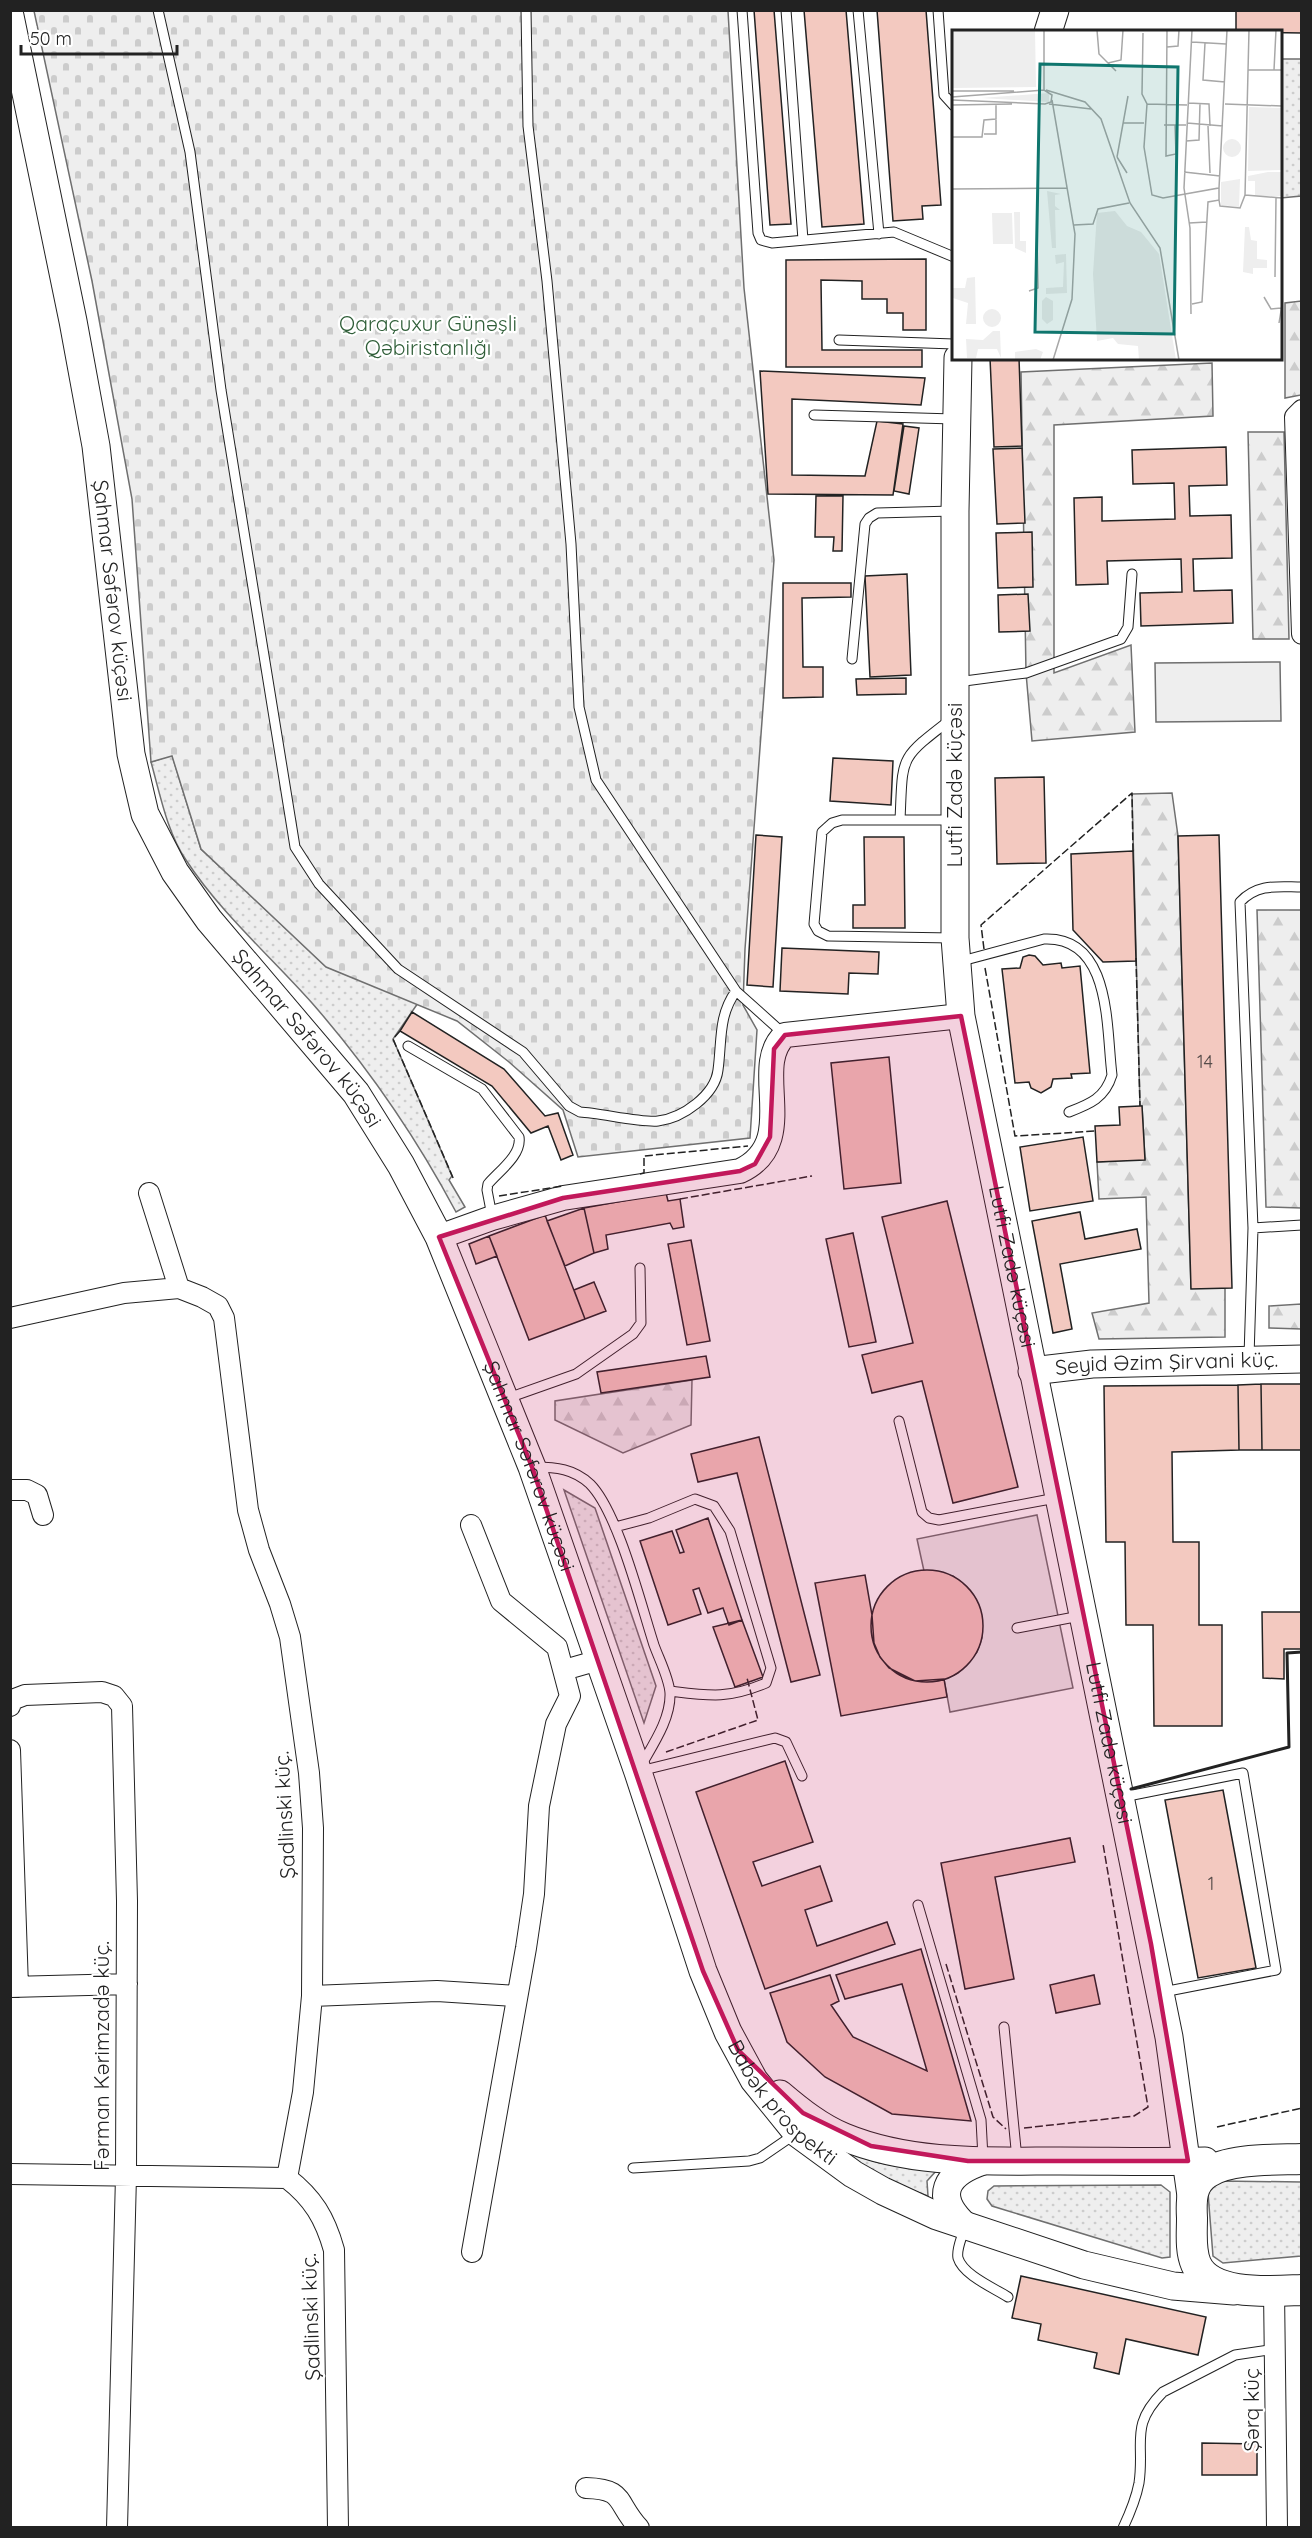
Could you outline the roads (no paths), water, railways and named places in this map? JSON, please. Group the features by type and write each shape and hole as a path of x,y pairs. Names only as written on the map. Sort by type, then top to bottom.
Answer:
{"main road":[{"path":"1049,30 1055,10"},
{"name":"Şahmar Səfərov küçəsi","path":"10,16 73,321 96,446 131,754 145,814 175,872 209,920 356,1093 401,1165 439,1237 532,1467 638,1772 703,1971 733,2041"},
{"name":"Lutfi Zadə küçəsi","path":"958,360 954,717 956,950 962,1016 1032,1371 1160,1992 1188,2161 1191,2196"},
{"name":"Seyid Əzim Şirvani küç.","path":"1032,1371 1092,1364 1302,1359"},
{"name":"Babək prospekti","path":"733,2041 767,2097 797,2133 853,2174 883,2191 965,2226 1084,2265 1151,2281 1198,2289 1275,2291"},
{"name":"Babək prospekti","path":"733,2041 779,2094 803,2113 844,2137 898,2152 950,2160 983,2161 1302,2160"},
{"name":"Babək prospekti","path":"1191,2196 1198,2181 1206,2173 1225,2166 1261,2160"},
{"path":"965,2226 953,2214 949,2205 948,2187 956,2173 983,2161"},
{"path":"1191,2196 1192,2252 1197,2266 1205,2277 1218,2284 1275,2291"}],"street":[{"path":"1302,410 1295,417 1302,634"},
{"path":"439,1237 492,1218 563,1198 740,1171 755,1164 765,1152 770,1137 774,1049 785,1035 962,1016"},
{"path":"149,1193 179,1288"},
{"name":"Şadlinski küç.","path":"10,1318 124,1293 179,1288 218,1306 224,1318 248,1510 259,1550 290,1637 309,1773 313,1828 312,1995 303,2092 286,2178 312,2200 325,2220 334,2250 338,2528"},
{"path":"10,1490 27,1490 37,1495 43,1515"},
{"path":"471,1525 501,1601 557,1647 570,1696 556,1724 539,1806 534,1894 472,2252"},
{"path":"564,1670 599,1660"},
{"name":"Fərman Kərimzadə küç.","path":"10,1706 12,1700 25,1695 102,1692 114,1696 122,1706 127,1984 126,2176 117,2528"},
{"path":"10,1749 14,1987 127,1984"},
{"path":"312,1995 437,1990 516,1996"},
{"path":"10,2174 286,2178"},
{"name":"Şərq küç","path":"1275,2291 1276,2528"},
{"path":"586,2488 615,2492 625,2512 639,2528"}],"lane":[{"path":"158,10 190,152 221,390 295,847 320,884 398,969 523,1052 569,1106 580,1112 658,1121 686,1110 711,1091 718,1072 720,1029 726,1004 736,991"},
{"path":"526,10 528,126 548,293 572,544 579,707 596,780 736,991 785,1035"},
{"path":"742,10 758,232 761,240 772,243 894,232 952,256"},
{"path":"786,10 803,240"},
{"path":"858,10 879,234"},
{"path":"938,10 944,95 952,104"},
{"path":"839,340 952,344"},
{"path":"814,415 956,419"},
{"path":"852,659 865,524 868,518 877,513 955,511"},
{"path":"954,682 1026,673 1121,639 1128,627 1132,574"},
{"path":"900,820 903,765 908,754 954,717"},
{"path":"955,820 842,820 832,823 822,832 814,924 818,931 828,936 956,950 1059,938 1088,956 1101,982 1112,1075 1108,1088 1093,1103 1069,1112"},
{"path":"1248,1360 1253,1228 1240,902 1250,891 1262,888 1302,887"},
{"path":"408,1046 482,1089 519,1137 520,1143 516,1153 488,1184 492,1218"},
{"path":"1253,1228 1302,1226"},
{"path":"506,1399 576,1374 633,1334 641,1323 640,1268"},
{"path":"899,1421 922,1512 929,1518 939,1520 1058,1497"},
{"path":"532,1467 559,1467 573,1472 590,1484 601,1498 615,1527 670,1691 664,1724 638,1772"},
{"path":"615,1527 649,1518 695,1499 714,1506 730,1531 771,1668 766,1683 738,1694 708,1696 670,1691"},
{"path":"1017,1629 1083,1616"},
{"path":"638,1772 775,1738 786,1742 801,1776"},
{"path":"1120,1797 1243,1773 1276,1970 1160,1992"},
{"path":"918,1905 981,2120 983,2161"},
{"path":"1004,2027 1018,2161"},
{"path":"633,2168 749,2161 760,2158 797,2133"},
{"path":"965,2226 958,2250 958,2259 966,2269 1008,2297"},
{"path":"1124,2528 1139,2481 1139,2435 1144,2416 1154,2401 1163,2392 1235,2355 1275,2349"}],"park label":[{"name":"Qaraçuxur Günəşli Qəbiristanlığı","path":"428,336"}]}
